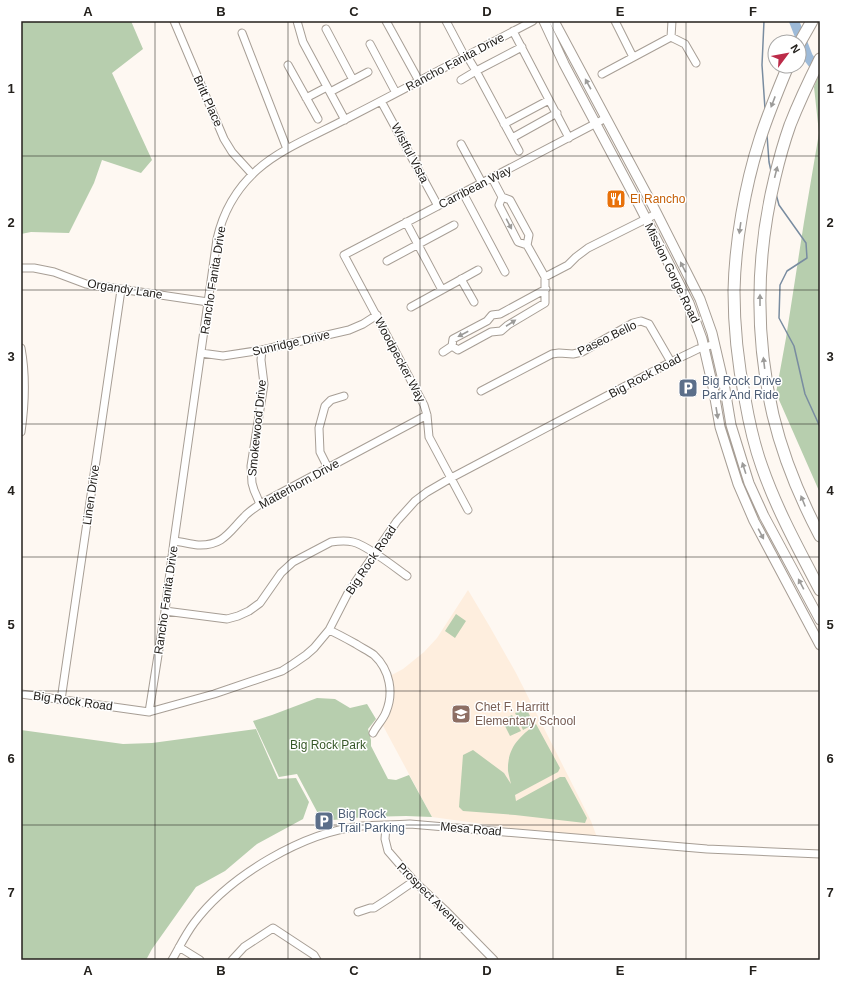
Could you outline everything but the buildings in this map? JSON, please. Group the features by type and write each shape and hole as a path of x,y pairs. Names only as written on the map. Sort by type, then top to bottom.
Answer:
{"highway":[{"path":"805,34 812,21"},
{"path":"820,59 805,89 790,126 771,194 765,226 761,272 760,309 761,339 765,373 773,416 785,456 806,510 820,536"},
{"path":"785,74 759,140 747,187 741,225 734,291 735,323 739,362 749,423 762,466 780,511 820,590"}],"main road":[{"name":"Mission Gorge Road","path":"544,21 564,64 614,157 689,303 704,347 720,427 738,484 754,521 820,644"},
{"name":"Mission Gorge Road","path":"554,21 700,299 715,344 725,388 731,425 749,483 764,516 820,620"},
{"path":"614,157 621,158 631,176 636,175"}],"street":[{"name":"Britt Place","path":"174,21 224,139 232,152 252,174"},
{"path":"297,21 303,42 345,120"},
{"path":"386,21 419,81"},
{"path":"446,21 476,71 519,151"},
{"name":"Rancho Fanita Drive","path":"149,712 165,611 217,239 222,222 233,198 252,174 265,163 287,149 382,101 533,21"},
{"path":"615,21 633,57"},
{"path":"671,38 672,21"},
{"path":"326,29 353,80"},
{"path":"513,32 569,138"},
{"path":"242,33 287,149"},
{"path":"602,74 671,38 685,44 696,63"},
{"path":"370,44 396,93"},
{"path":"461,80 522,47"},
{"path":"288,65 318,119"},
{"path":"306,98 353,80 368,72"},
{"path":"504,124 549,100"},
{"name":"Wistful Vista","path":"382,101 438,206"},
{"path":"512,138 557,114"},
{"name":"Carribean Way","path":"344,255 606,118"},
{"path":"461,144 482,183"},
{"path":"452,346 458,350 494,332 501,331 508,325 545,303 545,278 527,245 529,235 510,200 502,197 492,178"},
{"path":"463,193 505,272"},
{"path":"502,197 499,205 518,242 527,245"},
{"path":"545,278 568,265 588,248 656,214"},
{"path":"406,222 442,290"},
{"path":"387,261 454,225"},
{"name":"Woodpecker Way","path":"344,255 424,405 427,415 429,437 468,510"},
{"name":"Organdy Lane","path":"21,268 34,268 54,272 86,284 208,302"},
{"path":"411,307 478,270"},
{"path":"461,279 474,302"},
{"name":"Linen Drive","path":"61,700 121,290"},
{"path":"443,352 452,346 453,339 487,321 492,315 500,314 546,291"},
{"name":"Sunridge Drive","path":"201,353 223,356 262,350 349,330 363,324 377,315"},
{"path":"487,321 489,327 494,332"},
{"name":"Paseo Bello","path":"482,391 552,354 573,354 582,352 633,323 641,321 649,324 670,362"},
{"name":"Big Rock Road","path":"21,694 149,712 214,694 276,674 306,655 329,630 349,591 397,522 415,501 451,478 670,362 704,347 715,344"},
{"path":"21,348 24,372 24,414 21,432"},
{"name":"Smokewood Drive","path":"260,504 252,483 251,466 264,384 261,360 262,350"},
{"path":"328,468 320,452 319,428 325,406 331,400 344,396"},
{"name":"Matterhorn Drive","path":"174,541 199,545 214,543 222,540 244,516 260,504 427,415"},
{"path":"165,611 227,619 249,612 260,604 281,573 293,562 331,542 342,541 358,544 407,576"},
{"path":"329,630 370,652 379,660 386,671 390,689 389,701 381,722 373,733"},
{"name":"Mesa Road","path":"172,960 194,923 214,900 241,877 302,842 334,832 361,826 410,824 708,849 820,854"},
{"name":"Prospect Avenue","path":"386,826 385,839 388,851 414,880 494,960"},
{"path":"358,912 374,908 388,900 414,880"},
{"path":"232,960 244,947 273,928 314,955 317,960"},
{"path":"179,947 200,960"}],"shaded area":[{"name":"Chet F. Harritt Elementary School","path":"468,590 516,673 591,821 598,840 432,817 381,722 386,711 388,677 403,669 424,652 437,638"}],"green space":[{"path":"21,21 131,21 143,49 112,73 152,160 141,173 102,160 94,183 69,233 31,232 21,234"},
{"path":"820,71 820,493 776,393 819,133 814,87"},
{"path":"456,614 466,621 455,638 445,631"},
{"name":"Big Rock Park","path":"317,698 335,699 350,708 367,704 376,719 368,729 371,746 388,779 396,780 409,775 432,817 365,817 322,821 297,774 279,777 253,721"},
{"path":"526,708 534,724 523,730 515,713"},
{"path":"512,715 521,731 510,736 502,720"},
{"path":"536,724 560,768 558,772 515,795 516,801 560,777 565,777 587,818 585,823 463,811 459,807 463,755 473,750 504,773 511,784 508,763 512,749 519,739"},
{"path":"256,729 278,779 296,778 309,802 303,819 257,844 225,871 196,887 152,949 146,960 21,960 21,730 123,744 152,743"}],"waterway":[{"path":"764,21 762,65 765,109"},
{"path":"794,21 808,57 820,73"},
{"path":"767,135 771,171"},
{"path":"776,194 779,205 806,243 807,258 787,271 780,285 779,318 794,346 805,394 820,427"}],"place":[{"name":"El Rancho","path":"616,199"},
{"name":"Big Rock Drive Park And Ride","path":"688,388"},
{"name":"Chet F. Harritt Elementary School","path":"461,714"},
{"name":"Big Rock Trail Parking","path":"324,821"}]}
